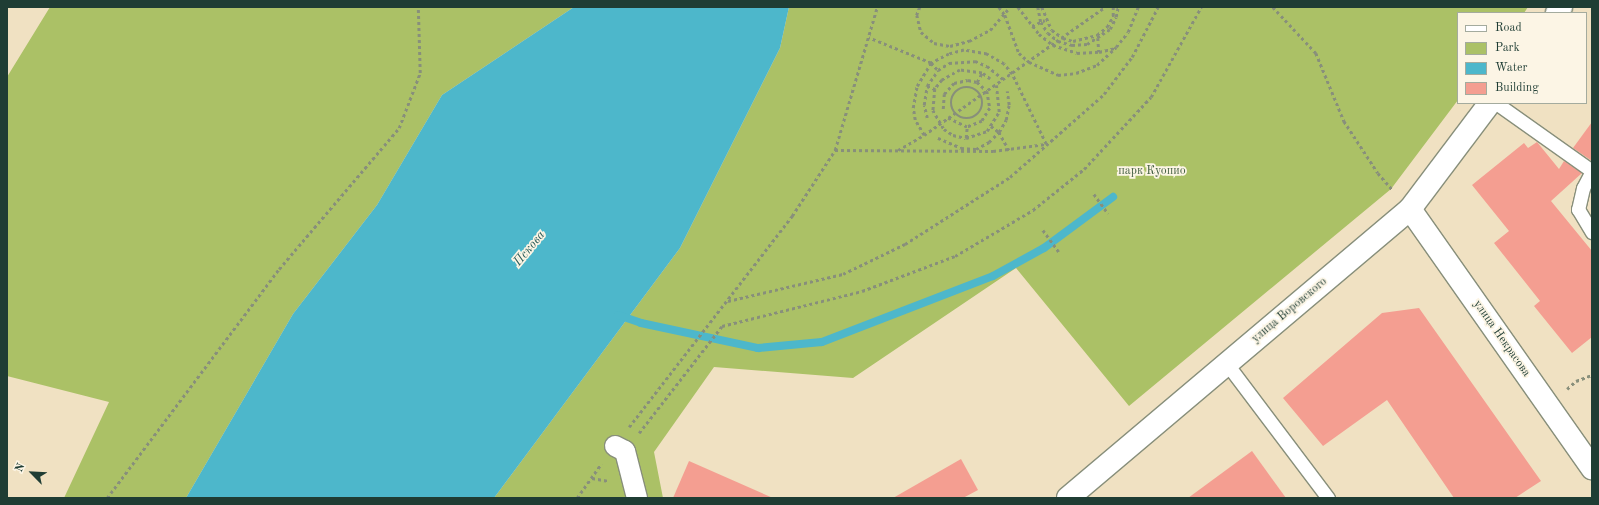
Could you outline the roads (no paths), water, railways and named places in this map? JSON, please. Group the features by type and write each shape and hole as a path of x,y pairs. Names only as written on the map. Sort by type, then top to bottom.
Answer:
{"street":[{"name":"улица Воровского","path":"1068,498 1227,364 1404,202 1489,104"},
{"name":"улица Некрасова","path":"1404,202 1592,468"},
{"path":"620,448 637,498"}],"lane":[{"path":"1497,104 1592,171 1583,188 1578,209 1592,232"},
{"path":"1227,364 1328,498"}],"water":[{"name":"Пскова","path":"574,7 789,7 780,48 680,248 494,498 186,498 293,314 377,205 442,95"}],"waterway":[{"path":"618,315 641,323 758,348 822,342 993,276 1044,248 1113,197"}],"park label":[{"name":"парк Куопио","path":"1152,172"}]}
